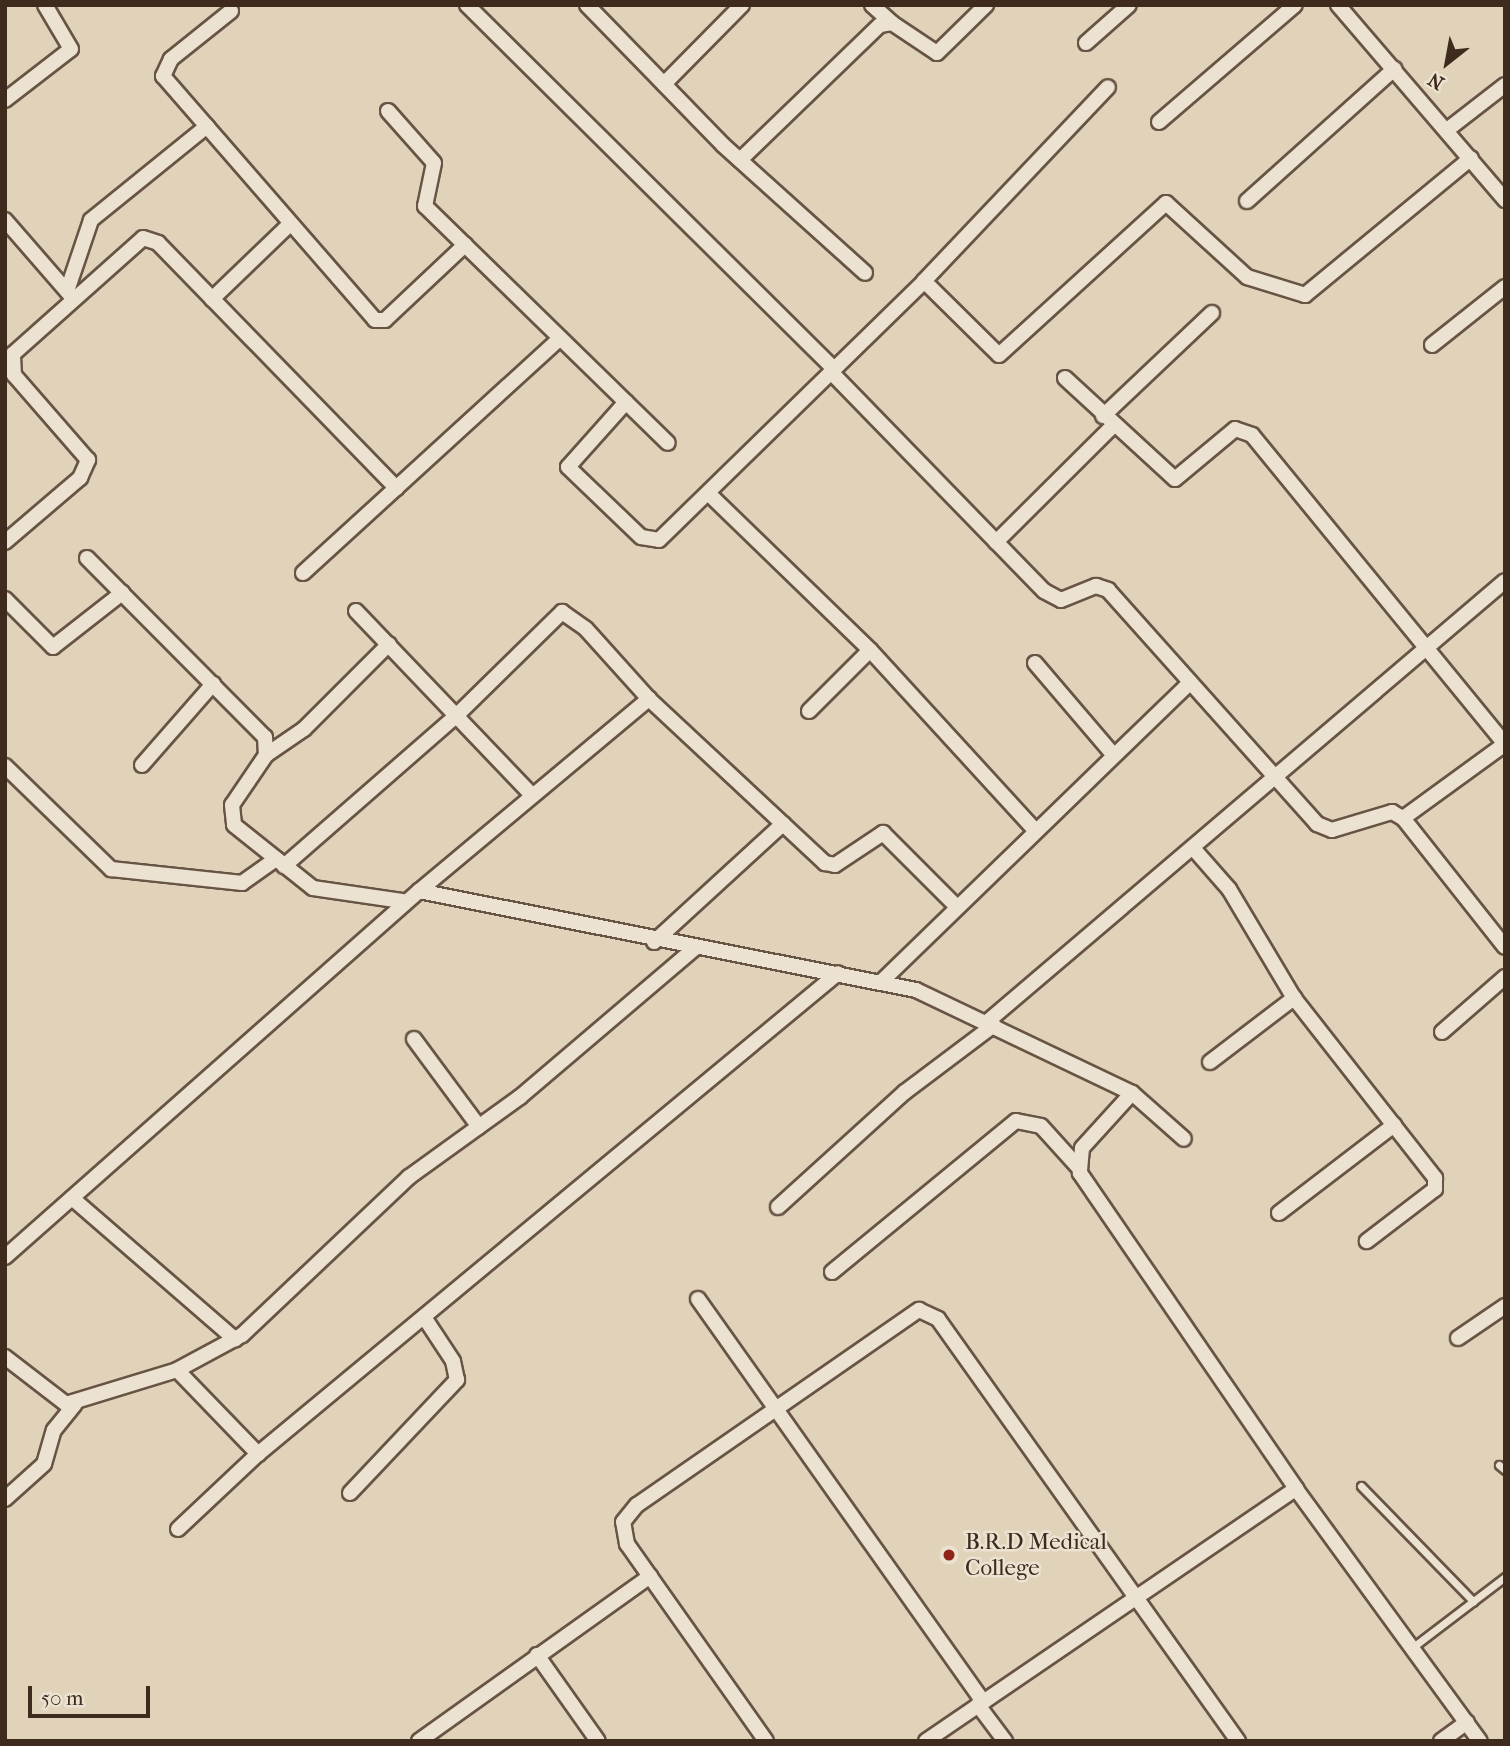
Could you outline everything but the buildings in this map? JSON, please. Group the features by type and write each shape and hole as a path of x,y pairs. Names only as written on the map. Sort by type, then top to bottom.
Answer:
{"street":[{"path":"5,100 71,49 45,5"},
{"path":"467,5 833,370 996,542 1052,597 1071,599 1096,586 1108,590 1275,779 1324,829 1392,813 1403,818 1505,947"},
{"path":"587,5 740,160 865,273"},
{"path":"664,84 742,5"},
{"path":"872,5 892,23 937,53 986,5"},
{"path":"1086,43 1129,5"},
{"path":"1159,122 1295,5"},
{"path":"1338,5 1505,200"},
{"path":"231,11 163,68 168,87 207,126 289,225 380,322 465,245"},
{"path":"740,160 880,24 892,23"},
{"path":"1247,201 1394,69"},
{"path":"1447,130 1505,85"},
{"path":"626,402 574,455 570,472 650,541 667,534 923,281 1108,87"},
{"path":"388,111 434,163 425,206 668,443"},
{"path":"70,294 91,220 207,126"},
{"path":"923,281 999,355 1166,203 1247,277 1305,295 1471,158"},
{"path":"5,220 70,294"},
{"path":"212,299 289,225"},
{"path":"5,542 86,470 85,451 15,375 10,362 70,294 143,238 158,243 397,488"},
{"path":"1432,345 1505,287"},
{"path":"996,542 1212,313"},
{"path":"303,573 560,338"},
{"path":"1065,378 1108,421 1175,479 1235,429 1247,430 1505,744 1403,818"},
{"path":"708,493 870,650 1034,829"},
{"path":"87,558 265,737 266,755"},
{"path":"778,1207 905,1092 990,1023 1429,649 1505,581"},
{"path":"5,599 52,647 121,593"},
{"path":"356,611 458,714 531,793"},
{"path":"5,766 111,869 242,883 280,863 458,714 562,612 586,629 649,699 829,865 883,833 954,905"},
{"path":"389,644 304,729 266,755 232,805 229,819 280,863 327,893 402,901"},
{"path":"809,710 870,650"},
{"path":"1035,663 1112,753"},
{"path":"882,981 954,905 1112,753 1190,683"},
{"path":"142,765 213,684"},
{"path":"5,1257 402,901 419,891 531,793 649,699"},
{"path":"654,942 783,824"},
{"path":"1193,848 1229,889 1294,998 1437,1184 1367,1241"},
{"path":"419,891 654,942 882,981 990,1023 1132,1093 1184,1139"},
{"path":"5,1357 59,1401 75,1404 177,1370 235,1339 399,1186 479,1127 694,949"},
{"path":"178,1529 258,1454 838,973"},
{"path":"1442,1032 1505,978"},
{"path":"1210,1062 1294,998"},
{"path":"414,1039 479,1127"},
{"path":"1078,1167 1082,1148 1132,1093"},
{"path":"832,1272 1016,1121 1041,1126 1078,1167 1296,1489 1480,1741"},
{"path":"1279,1213 1394,1125"},
{"path":"72,1198 235,1339"},
{"path":"698,1299 773,1411 981,1703 1004,1741"},
{"path":"1458,1338 1505,1306"},
{"path":"765,1741 650,1576 623,1532 629,1513 909,1312 930,1313 1238,1741"},
{"path":"349,1493 457,1380 453,1361 424,1317"},
{"path":"177,1370 258,1454"},
{"path":"5,1499 44,1464 54,1430 75,1404"},
{"path":"926,1741 1135,1595 1296,1489"},
{"path":"419,1741 650,1576"},
{"path":"537,1655 598,1741"},
{"path":"1441,1741 1467,1722"}],"lane":[{"path":"1362,1486 1473,1601"},
{"path":"1413,1647 1505,1577"}],"place":[{"name":"B.R.D Medical College","path":"949,1555"}]}
